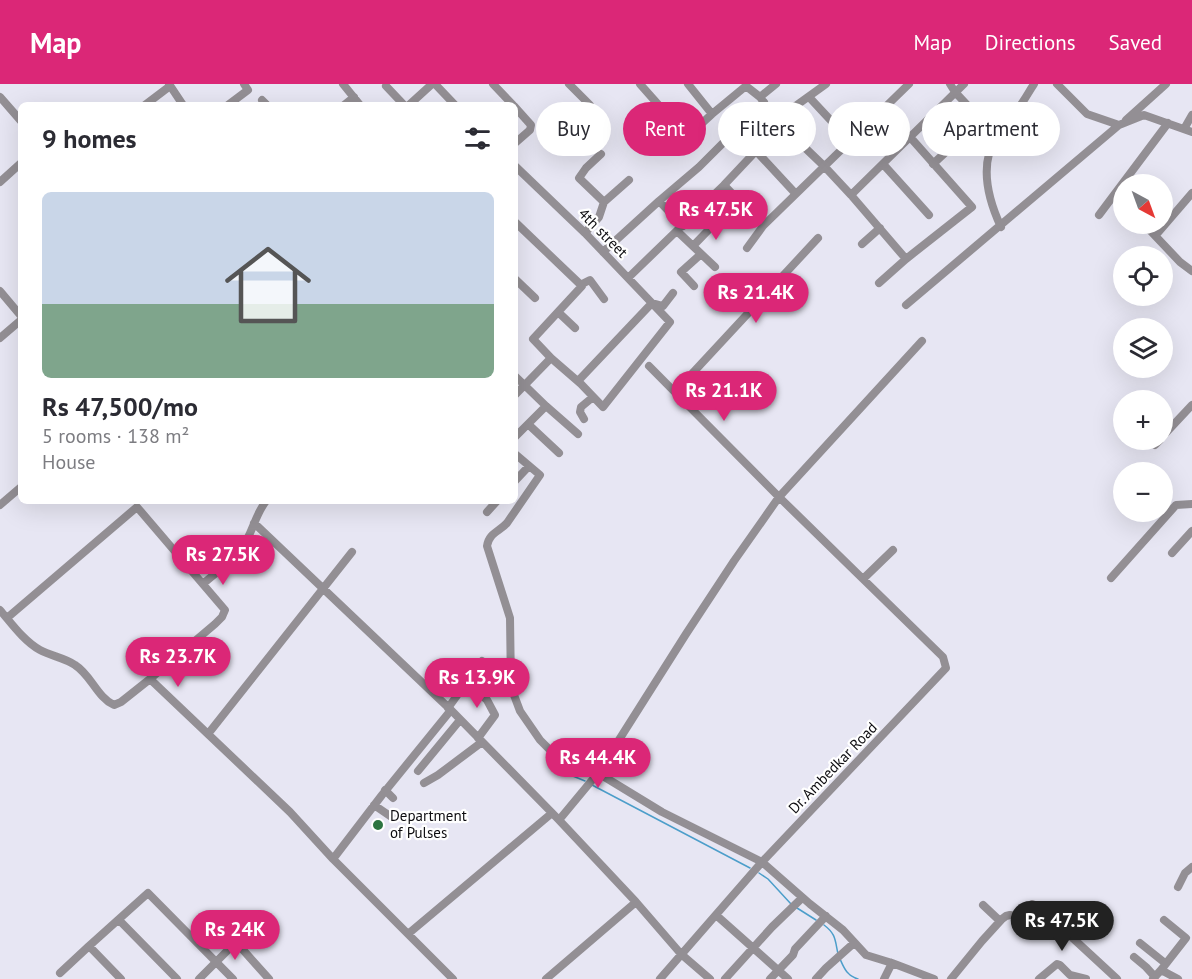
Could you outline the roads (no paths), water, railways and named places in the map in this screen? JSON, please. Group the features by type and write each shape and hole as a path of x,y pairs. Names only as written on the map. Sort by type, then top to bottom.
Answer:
{"street":[{"path":"232,102 248,90 244,84"},
{"path":"343,84 358,102"},
{"path":"412,102 433,84 452,102"},
{"path":"494,84 510,102"},
{"path":"569,84 587,102"},
{"path":"640,84 687,137 745,85 762,100 776,84"},
{"path":"688,84 712,114"},
{"path":"802,102 826,84"},
{"path":"950,84 965,102"},
{"path":"879,283 972,207 910,137 964,84"},
{"path":"1023,102 1034,84"},
{"path":"1057,84 1087,114 1120,125 1144,115 1188,130 1192,115"},
{"path":"906,305 1166,84"},
{"path":"149,102 170,85 181,102"},
{"path":"386,86 401,102"},
{"path":"889,102 905,86"},
{"path":"0,97 18,118"},
{"path":"348,102 354,97"},
{"path":"809,97 828,117"},
{"path":"518,110 531,125 530,130 518,140"},
{"path":"1130,174 1168,123"},
{"path":"603,252 718,147"},
{"path":"599,156 579,178 604,202"},
{"path":"628,278 751,156"},
{"path":"761,156 795,193"},
{"path":"814,156 851,195 906,259"},
{"path":"747,248 763,226 834,156"},
{"path":"851,195 892,156"},
{"path":"933,164 942,156"},
{"path":"988,156 986,172 988,191 1000,227"},
{"path":"884,164 928,215"},
{"path":"0,182 18,167"},
{"name":"4th street","path":"518,169 585,233 670,322 603,407 593,397"},
{"path":"585,233 598,217 604,202 629,180"},
{"path":"724,185 763,226"},
{"path":"1192,193 1156,235 1180,262 1192,271"},
{"path":"1099,215 1113,196"},
{"path":"659,201 693,246 715,267"},
{"path":"693,246 720,218"},
{"path":"518,225 580,285"},
{"path":"861,244 880,228"},
{"path":"675,392 818,238"},
{"path":"694,286 681,272 701,254"},
{"path":"580,285 590,280 604,299"},
{"path":"518,282 535,298"},
{"path":"580,285 582,286 533,339 593,397 581,407 580,412 584,419"},
{"path":"0,291 18,314"},
{"path":"578,381 652,303 663,306 674,293"},
{"path":"558,312 575,328"},
{"path":"0,338 18,321"},
{"path":"408,934 556,816 592,780 704,606 779,497 922,341"},
{"path":"518,392 551,358"},
{"path":"649,366 863,579 893,550"},
{"path":"518,379 578,434"},
{"path":"1173,426 1192,405"},
{"path":"518,434 546,406"},
{"path":"529,424 560,453"},
{"path":"518,456 540,475 507,523 491,535 488,546 510,618 511,687 520,711 540,740 562,762 592,780 762,862 802,898 843,930 866,955 934,979"},
{"path":"518,478 529,466"},
{"path":"0,505 18,490"},
{"path":"203,584 240,551 258,511 264,504"},
{"path":"487,512 494,504"},
{"path":"1111,578 1176,505 1192,504"},
{"path":"0,610 7,618 35,647 74,664 114,705 150,679 215,624 225,609 137,507 7,618"},
{"path":"254,523 450,709 556,816 681,954 710,979"},
{"path":"1172,554 1192,531"},
{"path":"208,734 352,552"},
{"name":"Dr. Ambedkar Road","path":"660,979 762,862 946,668 943,657 863,579"},
{"path":"333,859 450,709 482,660"},
{"path":"150,679 290,812 333,859 453,979"},
{"path":"424,783 438,775 480,740 495,715 487,700 466,682"},
{"path":"418,771 460,720"},
{"path":"385,790 393,798"},
{"path":"374,805 393,818"},
{"path":"1178,886 1185,873 1192,867"},
{"path":"60,973 148,893 233,979"},
{"path":"726,979 802,898"},
{"path":"546,979 636,902"},
{"path":"951,979 1006,915 1021,914 1032,904 1038,906 1117,979"},
{"path":"982,905 1000,921"},
{"path":"716,915 788,979"},
{"path":"770,979 826,916"},
{"path":"119,920 177,979"},
{"path":"1164,920 1185,938"},
{"path":"217,926 236,942 269,979"},
{"path":"1134,957 1154,978 1192,930"},
{"path":"199,979 236,942"},
{"path":"816,979 854,942"},
{"path":"1140,943 1178,979"},
{"path":"89,946 121,979"},
{"path":"884,979 892,963"},
{"path":"1039,979 1057,964 1071,976 1086,979"}],"waterway":[{"path":"568,774 585,781"},
{"path":"592,785 750,868"},
{"path":"759,873 768,879 791,904"},
{"path":"797,908 816,920"},
{"path":"824,925 833,934 838,954"},
{"path":"840,959 849,974 858,979"}],"place":[{"name":"Department of Pulses","path":"378,825"}]}
